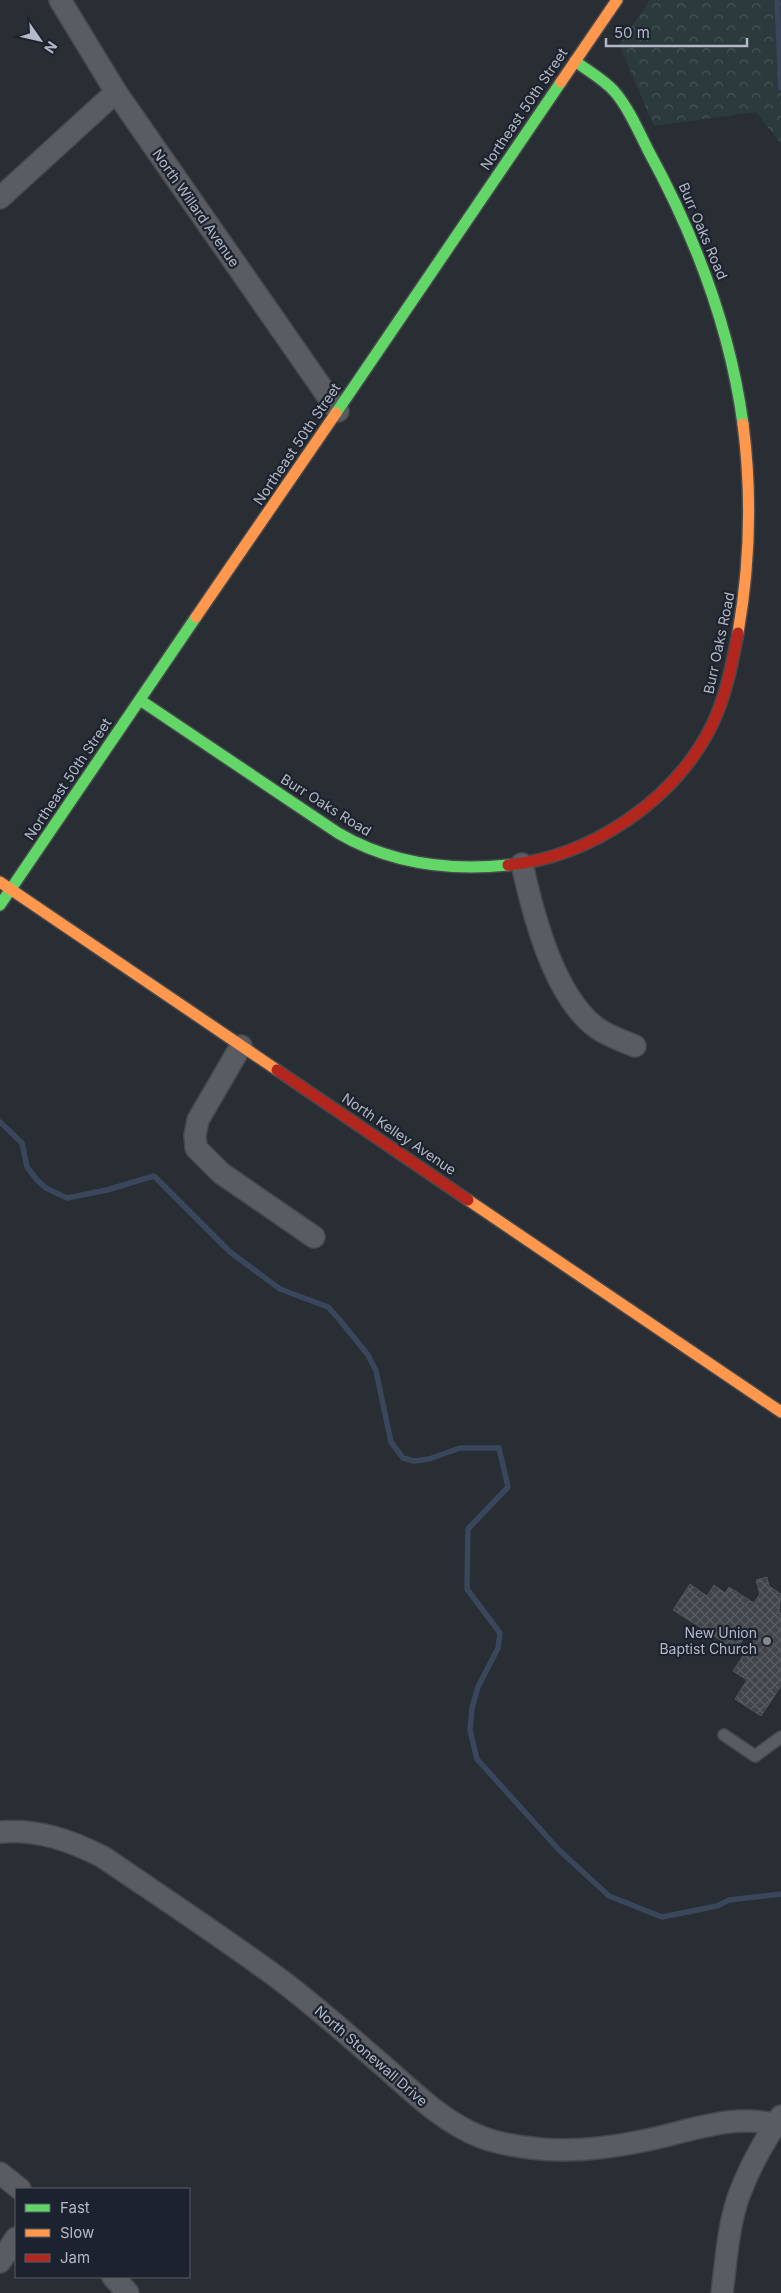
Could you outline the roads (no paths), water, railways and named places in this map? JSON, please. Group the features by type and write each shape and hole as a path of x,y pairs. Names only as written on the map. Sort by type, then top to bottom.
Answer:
{"street":[{"name":"North Willard Avenue","path":"60,0 116,92 338,411"},
{"name":"Northeast 50th Street","path":"0,905 617,0"},
{"name":"Burr Oaks Road","path":"140,700 304,812 366,848 398,858 440,865 466,867 522,864 570,850 621,824 658,795 696,752 718,712 732,663 746,586 750,527 746,446 736,376 714,300 685,223 646,143 612,89 575,61"},
{"path":"0,198 116,92"},
{"path":"522,864 541,934 557,975 574,1003 585,1018 598,1030 635,1046"},
{"name":"North Kelley Avenue","path":"0,882 781,1412"},
{"path":"242,1046 198,1120 195,1135 196,1148 221,1173 314,1236"},
{"name":"North Stonewall Drive","path":"0,1832 16,1831 48,1835 78,1844 103,1857 281,1980 436,2111 482,2137 506,2144 562,2150 600,2148 648,2140 718,2122 779,2122"},
{"path":"722,2293 733,2215 738,2198 750,2171 779,2122"},
{"path":"0,2173 19,2188"},
{"path":"0,2262 15,2240"},
{"path":"113,2278 128,2293"}],"lane":[{"path":"724,1735 755,1756 781,1737"}],"waterway":[{"path":"777,0 781,88"},
{"path":"0,1122 22,1143 27,1167 46,1188 67,1198 107,1190 154,1176 230,1252 280,1289 328,1307 368,1355 376,1371 391,1442 403,1458 414,1461 429,1459 460,1448 499,1448 508,1487 468,1529 467,1589 500,1633 498,1648 478,1687 472,1708 470,1730 477,1759 559,1850 609,1896 662,1917 717,1906 729,1900 781,1894"}],"place":[{"name":"New Union Baptist Church","path":"767,1641"}]}
